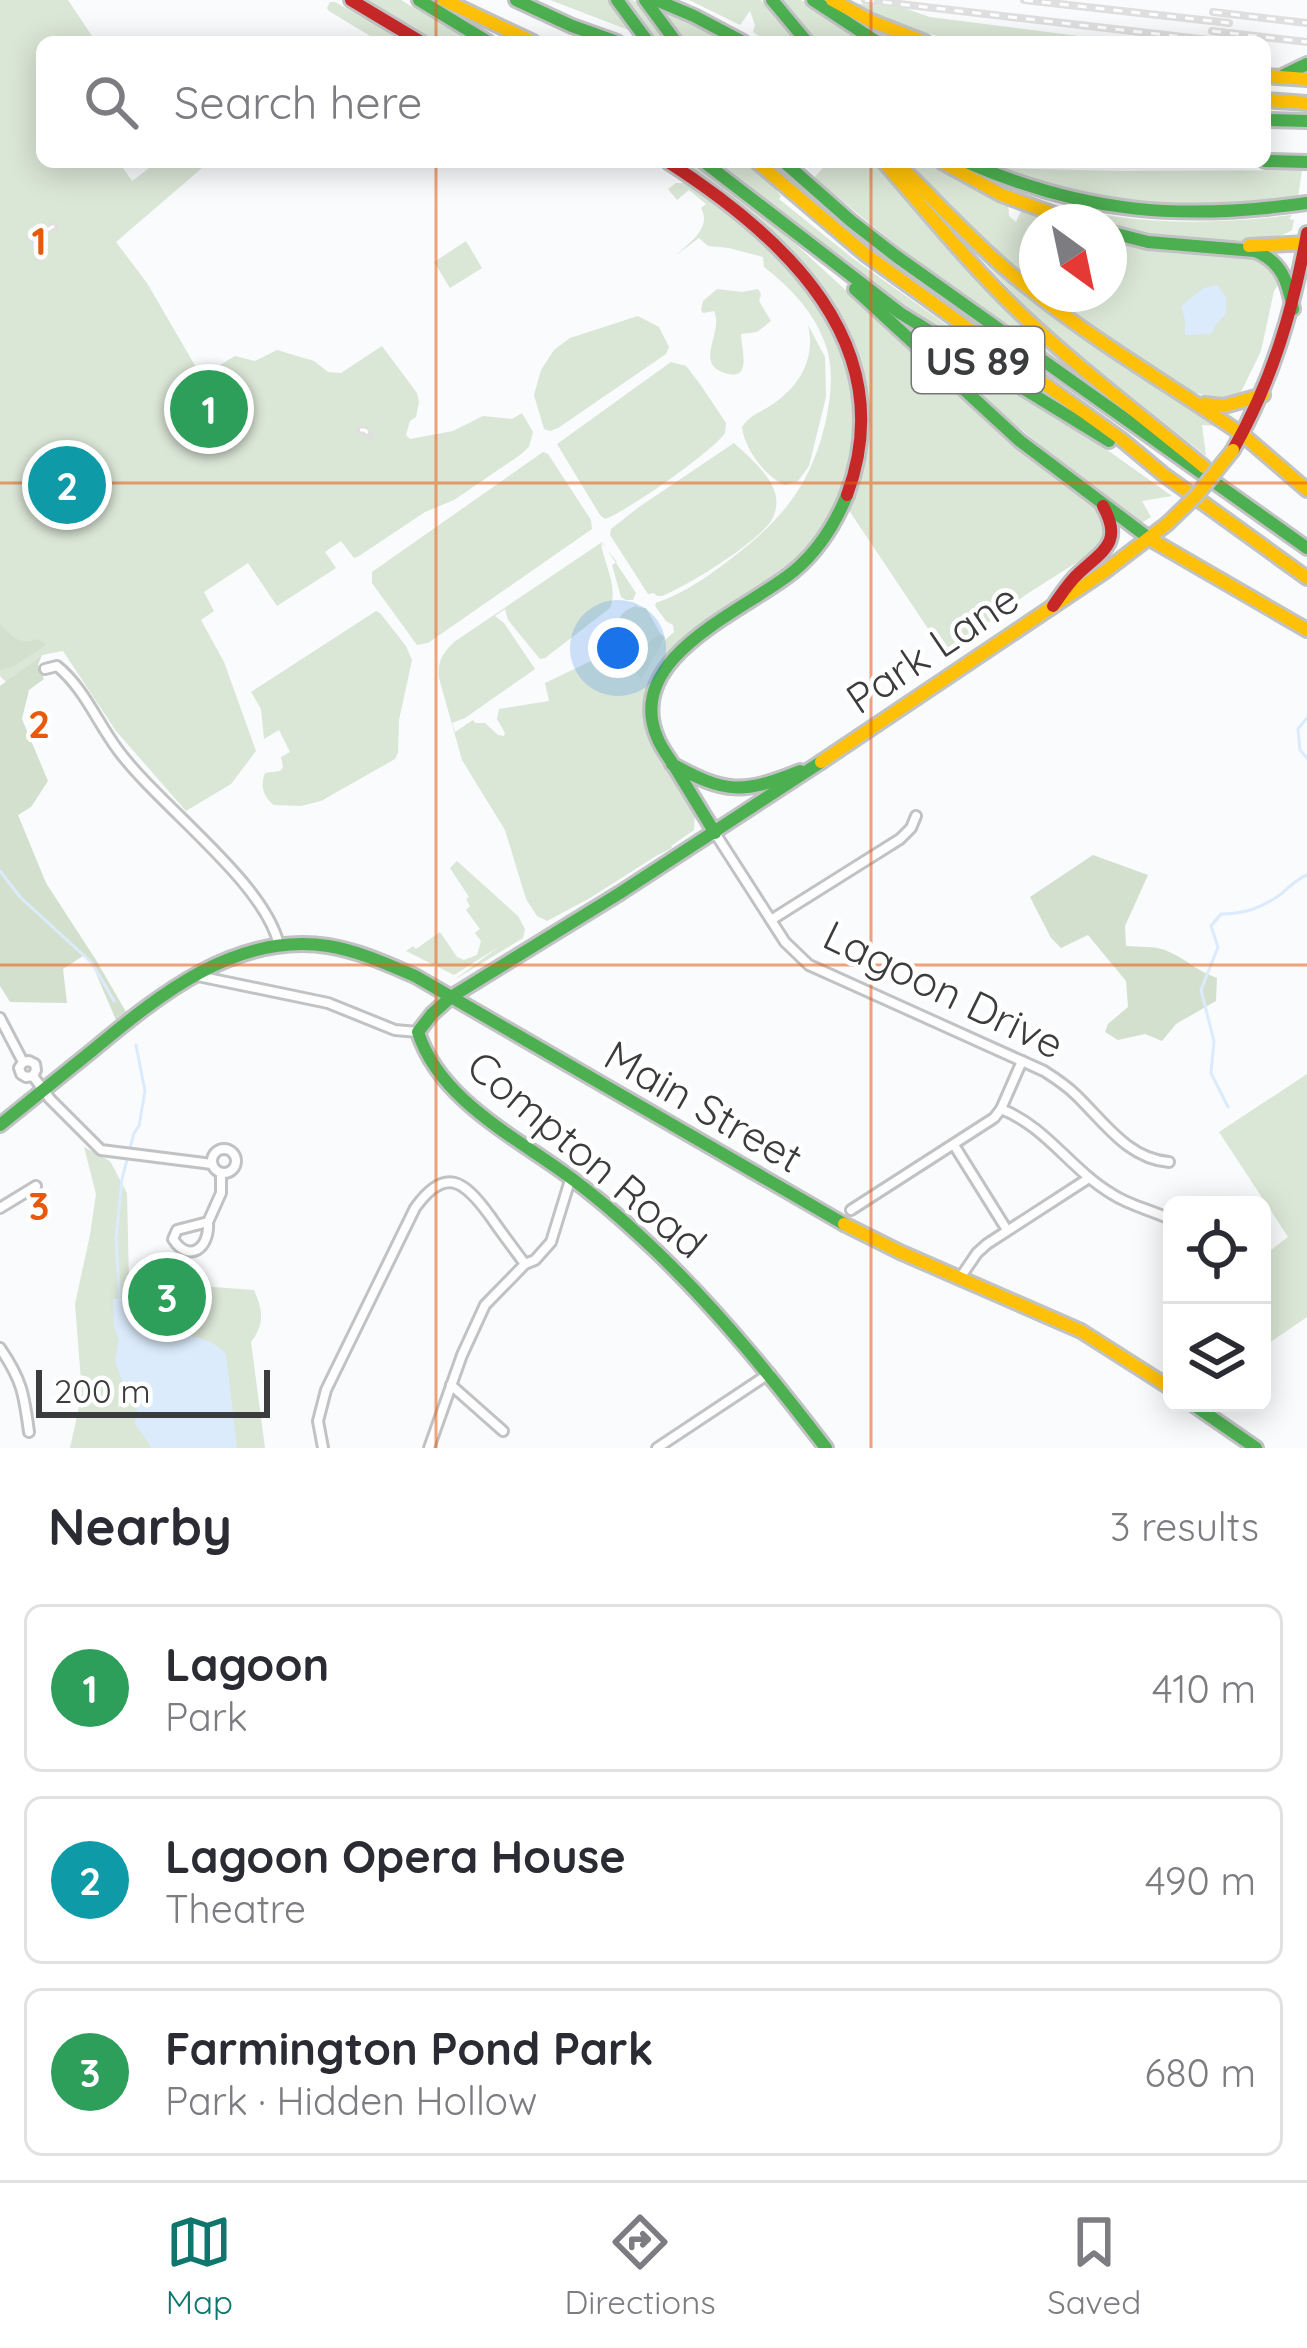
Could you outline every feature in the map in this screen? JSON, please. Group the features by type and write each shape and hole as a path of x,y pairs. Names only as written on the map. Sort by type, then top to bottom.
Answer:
{"main road":[{"path":"351,0 411,36"},
{"path":"419,0 478,36"},
{"path":"445,0 520,36"},
{"path":"516,0 600,36"},
{"path":"617,0 644,36"},
{"path":"644,0 671,36"},
{"path":"656,0 733,36"},
{"path":"772,0 802,36"},
{"path":"812,0 869,36"},
{"path":"832,0 908,36"},
{"path":"1272,77 1307,64"},
{"path":"1272,77 1307,79"},
{"path":"1271,100 1307,103"},
{"path":"1271,120 1307,121"},
{"path":"1271,161 1307,162"},
{"name":"Lagoon Drive","path":"677,168 731,203 809,279 844,335 862,405 857,467 826,535 778,584 687,645 657,683 652,720 656,736 715,832"},
{"name":"US 89","path":"712,168 900,313 1163,474 1307,578"},
{"path":"764,168 865,254 1163,474"},
{"path":"791,168 908,265 1239,499"},
{"name":"US 89","path":"894,168 969,261 1019,313 1239,499 1307,548"},
{"path":"895,168 1029,289 1118,355 1243,435 1307,490"},
{"path":"954,168 1025,204"},
{"path":"980,168 1065,199 1152,213 1215,215 1307,203"},
{"path":"799,236 1006,429 1150,539 1307,630"},
{"path":"1127,237 1256,251 1283,269 1294,309"},
{"path":"1220,248 1306,240"},
{"name":"Park Lane","path":"418,1032 451,997 826,760 1167,524 1233,451 1263,395 1294,309 1306,240"},
{"path":"1200,404 1224,406 1263,395"},
{"path":"1054,606 1077,574 1102,556 1111,540 1110,517 1095,498"},
{"path":"670,763 711,784 743,790 766,786 826,760"},
{"name":"Main Street","path":"0,1125 191,975 233,956 279,945 310,944 364,954 451,997 821,1214 1081,1331 1163,1384"},
{"name":"Compton Road","path":"418,1032 433,1067 467,1101 572,1177 702,1296 770,1373 826,1448"},
{"path":"1204,1412 1256,1448"}],"street":[{"path":"45,670 57,666 71,678 140,778 236,874 275,929 279,945"},
{"path":"771,920 900,839 916,816"},
{"name":"Lagoon Drive","path":"715,832 791,950 809,964 1044,1071 1071,1090 1137,1154 1169,1162"},
{"name":"Compton Road","path":"191,975 328,1004 395,1030 418,1032"},
{"path":"0,1018 23,1062 21,1074 33,1076 101,1150 212,1164"},
{"path":"851,1210 987,1124 1001,1108 1022,1061"},
{"path":"1001,1108 1039,1129 1112,1195 1163,1216"},
{"path":"953,1145 1007,1230"},
{"path":"219,1150 234,1154 235,1166 229,1172 221,1173 212,1164 219,1150"},
{"path":"208,1222 177,1230 176,1245 189,1252 207,1239 208,1222 221,1192 221,1173"},
{"path":"429,1448 485,1305 551,1242 572,1177"},
{"path":"960,1278 977,1253 1089,1178"},
{"path":"323,1448 318,1421 326,1390 429,1190 449,1182 464,1185 525,1264"},
{"path":"0,1208 36,1186"},
{"path":"0,1348 22,1386 29,1432"},
{"path":"657,1448 770,1373"},
{"path":"451,1385 503,1431"}],"green space":[{"path":"0,0 68,0 92,36 36,36 36,168 123,168 132,181 149,168 202,168 116,242 147,283 204,381 235,356 255,361 277,350 341,373 382,346 417,393 416,417 406,435 410,439 453,431 483,416 512,419 522,413 533,432 529,447 520,455 359,556 354,558 341,541 325,552 336,568 277,606 248,563 204,592 214,611 201,620 224,662 256,751 231,784 186,811 116,731 63,651 42,655 6,682 0,676"},
{"path":"365,0 401,0 462,36 427,36"},
{"path":"550,0 632,0 718,36 644,36"},
{"path":"689,0 761,0 791,36 759,36 753,32 750,11 740,25"},
{"path":"781,0 801,0 854,36 812,36"},
{"path":"335,2 396,36 370,36 327,8"},
{"path":"851,3 1078,36 937,36 881,19"},
{"path":"690,168 711,176 792,241 984,417 1100,512 1106,533 1096,550 945,654 848,509 862,465 869,419 865,377 853,338 809,269 780,238"},
{"path":"728,168 796,168 776,190 779,199 855,260 1033,386 883,292"},
{"path":"823,168 879,168 972,274 1083,379 911,257 814,178"},
{"path":"912,168 942,168 1008,203 1009,216 1016,222 1019,216 1019,272"},
{"path":"999,168 1302,170 1298,198 1195,208 1128,203 1062,190"},
{"path":"676,183 692,183 781,255 821,305 842,343 852,376 856,409 852,459 837,503 808,549 767,584 670,651 649,687 647,735 695,815 694,830 672,848 547,921 537,916 526,899 505,830 462,760 439,678 442,658 454,642 601,543 612,583 610,608 540,659 508,620 505,609 495,616 535,669 452,723 455,732 473,720 485,723 504,736 497,719 499,709 549,701 545,683 591,661 605,666 602,661 610,654 618,657 631,639 617,631 618,622 625,611 637,606 646,608 660,633 626,659 641,678 657,647 674,632 656,603 711,573 779,516 812,464 828,411 829,355 809,312 764,267 763,257 708,246 699,238 676,255 702,228 701,208 706,204 689,190 677,200 668,189"},
{"path":"932,206 1019,286 1019,300"},
{"path":"1292,215 1289,219 1294,220 1292,230 1257,240 1127,230 1127,218 1197,222"},
{"path":"466,241 482,268 450,288 434,262"},
{"path":"1127,243 1169,253 1263,257 1278,275 1261,351 1239,396 1225,401 1193,392 1071,312 1127,312"},
{"path":"717,289 758,289 771,321 757,332 741,334 744,363 738,374 722,372 711,361 716,319 714,311 701,310 703,301"},
{"path":"1030,312 1049,312 1117,362 1212,421 1216,426 1202,425 1206,456 1079,356"},
{"path":"638,316 659,327 669,347 666,354 558,428 544,429 534,395 541,370 554,350 570,338"},
{"path":"897,317 1072,425 1172,496 1142,501 1151,517 1141,523 985,399"},
{"path":"808,325 825,357 826,397 809,466 798,481 785,485 757,461 742,427 776,402 802,374 809,351"},
{"path":"671,362 686,366 700,384 726,423 725,433 668,480 605,519 557,444"},
{"path":"734,443 772,486 776,504 771,521 704,574 662,596 648,594 610,535 611,529"},
{"path":"543,452 591,520 592,529 428,643 417,645 372,583 372,572"},
{"path":"616,563 636,593 633,600 621,597 612,565"},
{"path":"376,611 412,660 395,759 321,801 274,805 265,795 265,773 280,771 281,757 290,752 279,730 264,739 261,709 251,692"},
{"path":"0,624 17,639 38,639 46,645 0,670"},
{"path":"660,633 665,638 641,679 626,659"},
{"path":"42,655 38,665 44,679 29,690 22,719 48,781 31,807 18,815 46,883 126,1012 116,1020 92,964 83,956 63,969 67,1003 10,1002 0,986 0,686"},
{"path":"1093,855 1148,875 1125,926 1126,946 1165,950 1217,978 1216,1001 1176,1024 1162,1041 1145,1034 1118,1040 1105,1032 1128,1007 1126,981 1088,935 1061,948 1030,897"},
{"path":"457,861 518,916 525,929 523,938 454,980 500,946 454,975 406,951 440,932 457,957 464,960 477,955 481,941 475,933 480,929 466,910 469,897 450,868"},
{"path":"1307,1074 1307,1317 1271,1342 1271,1250 1288,1237 1271,1211 1271,1196 1261,1196 1219,1132"},
{"path":"84,1147 110,1161 127,1193 129,1281 254,1290 261,1317 251,1342 265,1448 70,1448 82,1393 75,1304 96,1194"}],"water":[{"path":"1217,285 1226,297 1226,314 1211,334 1185,335 1181,306 1204,288"},
{"path":"113,1299 129,1299 151,1330 204,1339 226,1354 237,1448 152,1448 135,1424 137,1410 115,1360 119,1339"}],"waterway":[{"path":"1307,718 1298,729 1300,750 1307,758"},
{"path":"0,871 20,897 92,963 114,1001"},
{"path":"1228,1107 1211,1073 1214,1041 1201,990 1218,947 1211,926 1221,914 1267,903 1307,875"},
{"path":"120,1302 116,1239 122,1179 145,1091 136,1045"}],"railway":[{"path":"865,0 1174,36"},
{"path":"1024,0 1229,23"},
{"path":"1213,12 1307,23"},
{"path":"1212,31 1255,36"},
{"path":"1271,38 1307,42"},
{"path":"32,239 54,226"},
{"path":"360,430 370,436"}],"traffic: fast":[{"path":"419,0 478,36"},
{"path":"516,0 600,36"},
{"path":"617,0 644,36"},
{"path":"645,0 672,36"},
{"path":"656,0 732,36"},
{"path":"772,0 802,36"},
{"path":"813,0 868,36"},
{"path":"1284,75 1307,64"},
{"path":"1271,120 1307,121"},
{"path":"1271,161 1307,162"},
{"path":"712,168 900,313 1109,441"},
{"path":"791,168 896,256 1307,548"},
{"path":"981,168 1051,192 1134,208 1217,211 1307,203"},
{"path":"1127,237 1255,251 1282,274 1293,309"},
{"path":"855,289 1020,441 1150,539"},
{"path":"715,833 657,737 651,708 657,682 695,638 803,563 825,536 847,495"},
{"path":"821,762 451,997 418,1032 429,1057 463,1099 597,1198 681,1276 826,1448"},
{"path":"672,764 707,781 735,787 764,784 800,771"},
{"path":"0,1125 145,1009 201,972 262,949 328,946 415,976 844,1224"},
{"path":"1204,1412 1256,1448"}],"traffic: slow":[{"path":"444,0 520,36"},
{"path":"832,0 910,36"},
{"path":"1271,76 1307,79"},
{"path":"1271,100 1307,103"},
{"path":"764,168 865,254 1307,578"},
{"path":"889,168 1020,313 1204,467"},
{"path":"902,168 978,243 1055,309 1243,435"},
{"path":"953,168 1027,204"},
{"path":"1249,246 1307,243"},
{"path":"1204,404 1224,406 1263,395"},
{"path":"1243,435 1307,490"},
{"path":"1167,524 1233,450"},
{"path":"821,762 1104,572 1167,524"},
{"path":"1150,539 1307,630"},
{"path":"844,1224 1081,1331 1163,1383"}],"traffic: jam":[{"path":"351,0 411,36"},
{"path":"677,168 752,224 790,260 822,300 845,343 859,390 860,440 847,495"},
{"path":"1233,450 1279,345 1307,233"},
{"path":"1053,606 1108,544 1111,528 1103,506"}],"place":[{"name":"Lagoon","path":"209,409"},
{"name":"Lagoon Opera House","path":"67,485"},
{"name":"Farmington Pond Park","path":"167,1297"}]}
